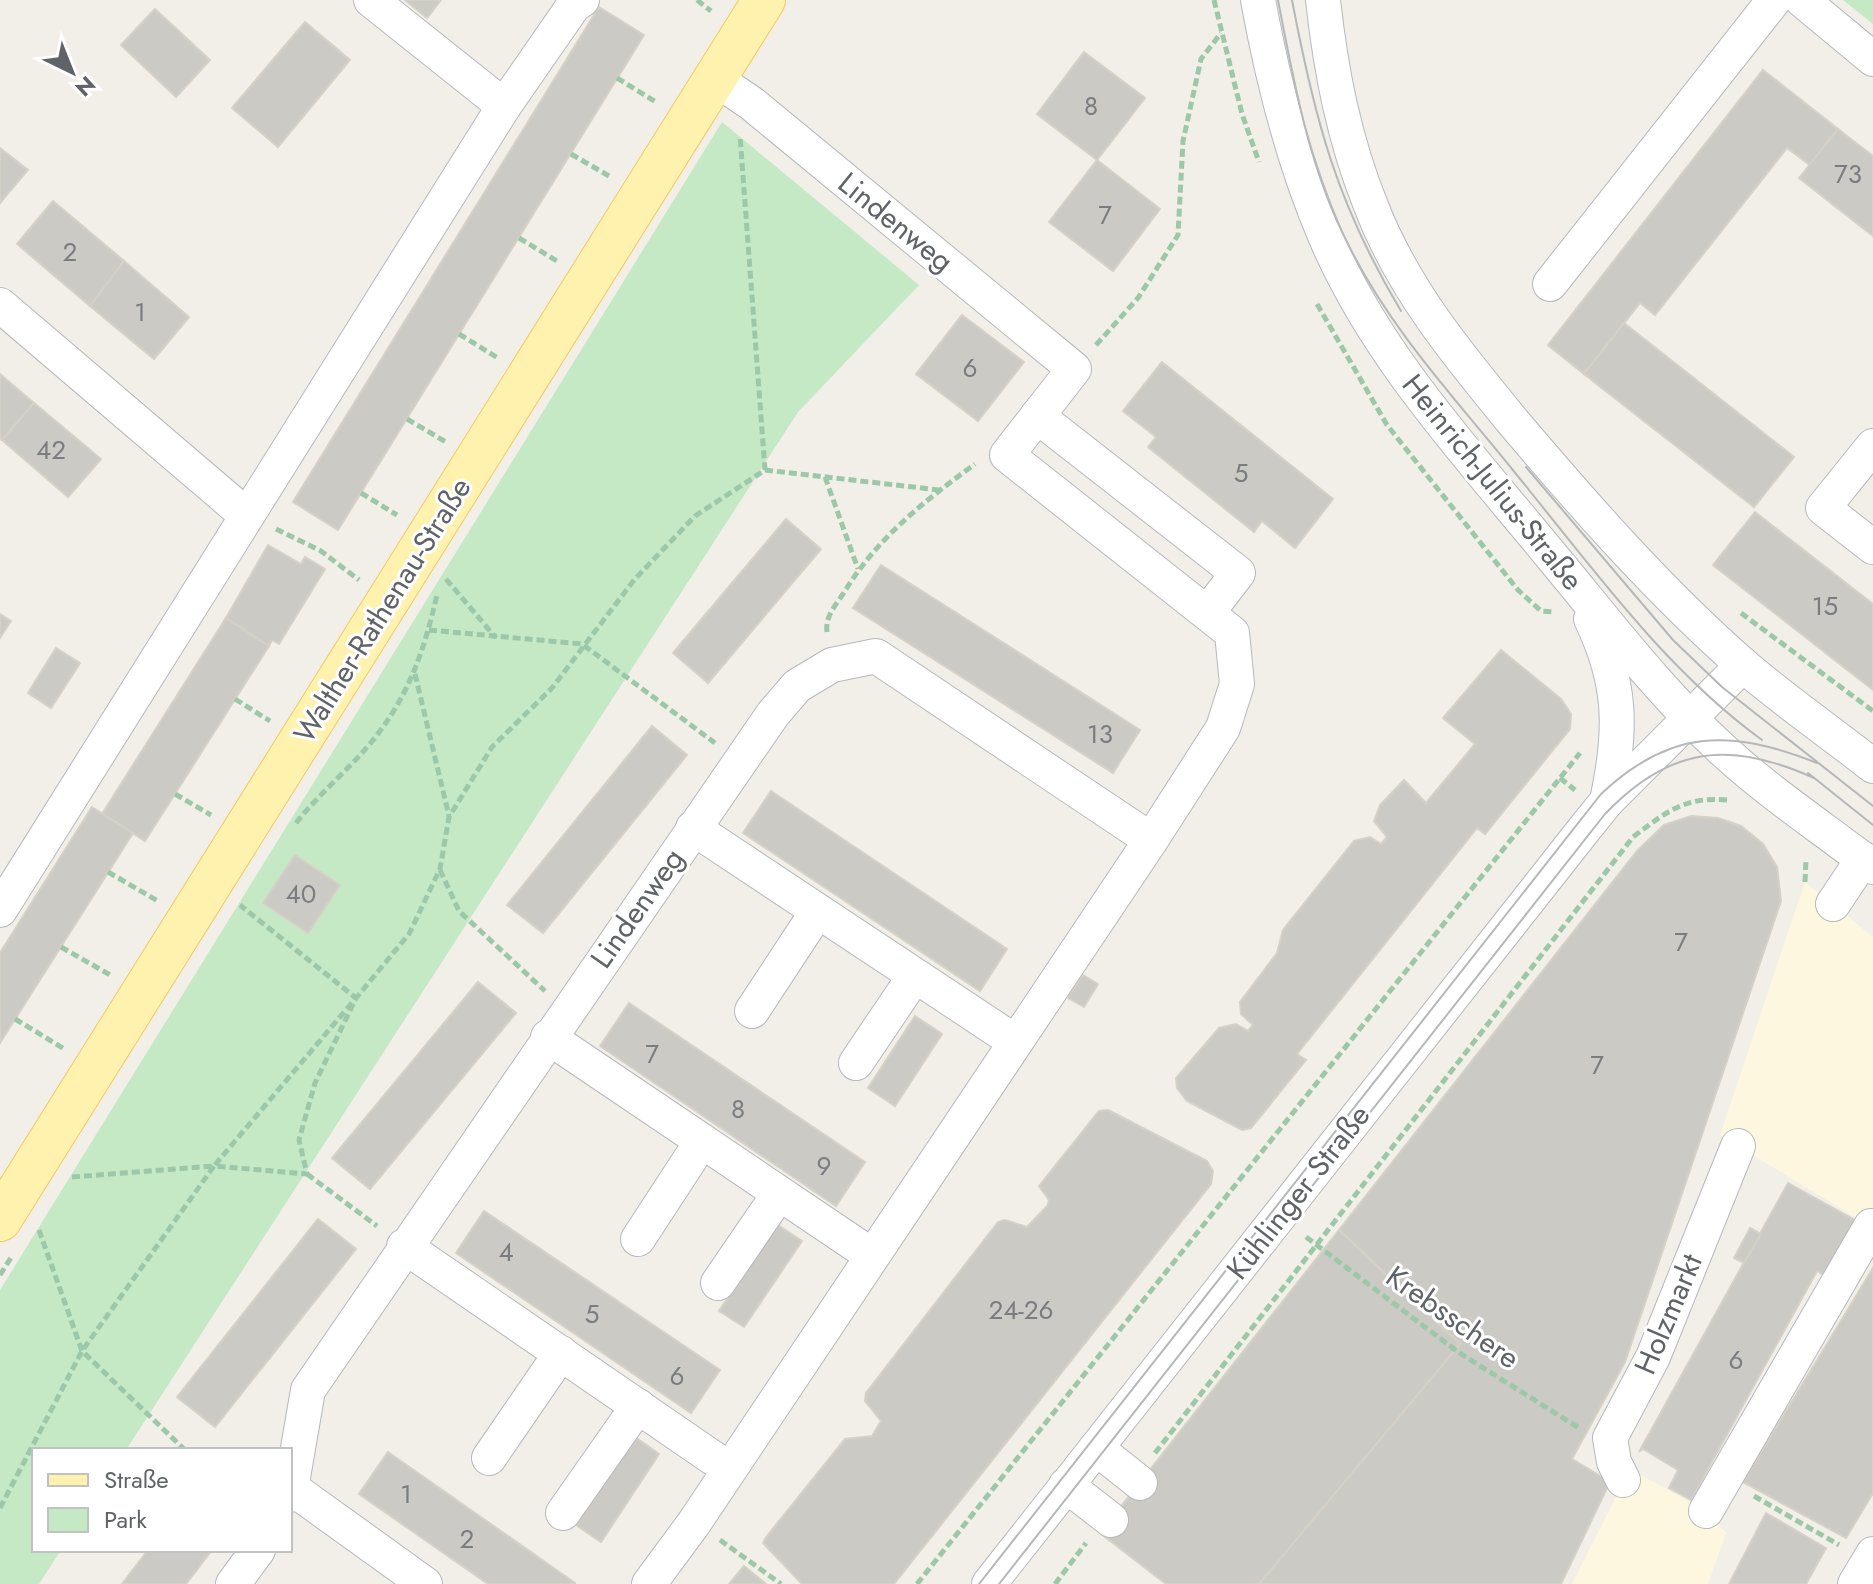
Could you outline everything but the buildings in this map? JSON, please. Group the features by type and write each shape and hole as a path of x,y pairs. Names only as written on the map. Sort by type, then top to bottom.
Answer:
{"main road":[{"name":"Walther-Rathenau-Straße","path":"18,1219 728,87 764,0"}],"street":[{"path":"371,0 504,106"},
{"path":"0,910 504,106 574,5 582,0"},
{"name":"Heinrich-Julius-Straße","path":"1258,0 1291,144 1321,227 1348,283 1392,356 1446,428 1573,582 1691,718 1754,777 1868,863"},
{"name":"Heinrich-Julius-Straße","path":"1323,0 1331,74 1348,140 1371,208 1406,280 1447,342 1543,456 1670,596 1743,665 1869,763"},
{"path":"1550,284 1774,0"},
{"path":"1802,0 1873,59"},
{"name":"Lindenweg","path":"728,87 1074,369"},
{"path":"0,305 246,515"},
{"path":"649,1584 694,1523 1223,728 1237,684 1232,633 1007,455 1074,369"},
{"path":"1037,416 1238,573 1208,612"},
{"path":"1873,446 1823,508 1873,547"},
{"path":"1573,582 1608,654 1616,691 1616,760 1607,801"},
{"name":"Lindenweg","path":"292,1492 308,1390 739,761 797,686 832,665 876,656 1151,840"},
{"name":"Kühlinger Straße","path":"989,1584 1607,801 1743,665"},
{"path":"693,828 1014,1041"},
{"path":"1833,904 1868,863"},
{"path":"752,1011 817,912"},
{"path":"856,1063 914,977"},
{"path":"557,1024 702,1141 871,1255"},
{"path":"638,1239 702,1141"},
{"name":"Holzmarkt","path":"1610,1438 1653,1357 1738,1146"},
{"path":"718,1283 779,1194"},
{"path":"1706,1511 1871,1226"},
{"path":"404,1246 729,1469"},
{"path":"489,1458 561,1353"},
{"path":"563,1513 638,1406"},
{"path":"1610,1438 1614,1462 1623,1480"},
{"path":"1096,1448 1138,1481"},
{"path":"1066,1485 1109,1518"},
{"path":"292,1492 425,1584"},
{"path":"233,1584 257,1552"}],"path":[{"path":"697,0 711,11"},
{"path":"1074,369 1138,298 1178,235 1183,141 1201,59 1221,33 1214,0"},
{"path":"617,78 656,102"},
{"path":"728,87 738,117 765,470"},
{"path":"571,154 610,176"},
{"path":"519,238 557,262"},
{"path":"459,334 499,358"},
{"path":"407,419 447,442"},
{"path":"832,665 826,622 858,569 890,531 939,490 983,459 1007,455"},
{"path":"0,1508 82,1351 214,1166 409,934 440,869 449,817 492,747 552,688 582,644 634,580 695,516 765,470 939,490"},
{"path":"825,477 858,569"},
{"path":"361,493 402,517"},
{"path":"246,515 321,551 362,582"},
{"path":"442,574 497,639"},
{"path":"1733,608 1873,711"},
{"path":"429,630 497,639 582,644 739,761"},
{"path":"415,674 449,817"},
{"path":"235,699 274,723"},
{"path":"917,1584 1560,778"},
{"path":"175,794 216,818"},
{"path":"1138,1481 1316,1244 1633,837 1671,809 1703,798 1735,801"},
{"path":"440,869 459,911 557,1024"},
{"path":"108,872 162,904"},
{"path":"236,902 356,998"},
{"path":"61,947 116,979"},
{"path":"307,1174 299,1140 315,1083 356,998"},
{"path":"15,1019 70,1052"},
{"path":"61,1178 214,1166 307,1174 404,1246"},
{"name":"Krebsschere","path":"1279,1216 1458,1352 1586,1433 1610,1438"},
{"path":"18,1219 82,1351 183,1448"},
{"path":"1724,1479 1865,1567"},
{"path":"1055,1584 1109,1518"},
{"path":"694,1523 781,1584"}],"shaded area":[{"path":"1805,882 1873,937 1873,1228 1720,1135"},
{"path":"1630,1469 1706,1511 1726,1533 1708,1584 1572,1584"}],"green space":[{"path":"1843,0 1873,0 1873,24"},
{"path":"722,122 919,285 798,412 127,1448 32,1448 32,1552 60,1552 39,1584 0,1584 0,1290"}],"tram line":[{"path":"1278,0 1304,125 1323,185 1348,244 1383,305 1445,388 1629,613 1692,680 1762,740"},
{"path":"1292,0 1310,85 1331,161 1360,234 1401,311"},
{"path":"1526,467 1673,640 1722,687 1873,806"},
{"path":"979,1584 1601,794 1627,772 1652,757 1677,746 1703,741 1729,740 1757,744 1817,763"},
{"path":"999,1584 1605,814 1653,774 1702,756 1755,758 1814,778"},
{"path":"1808,773 1873,825"}]}
